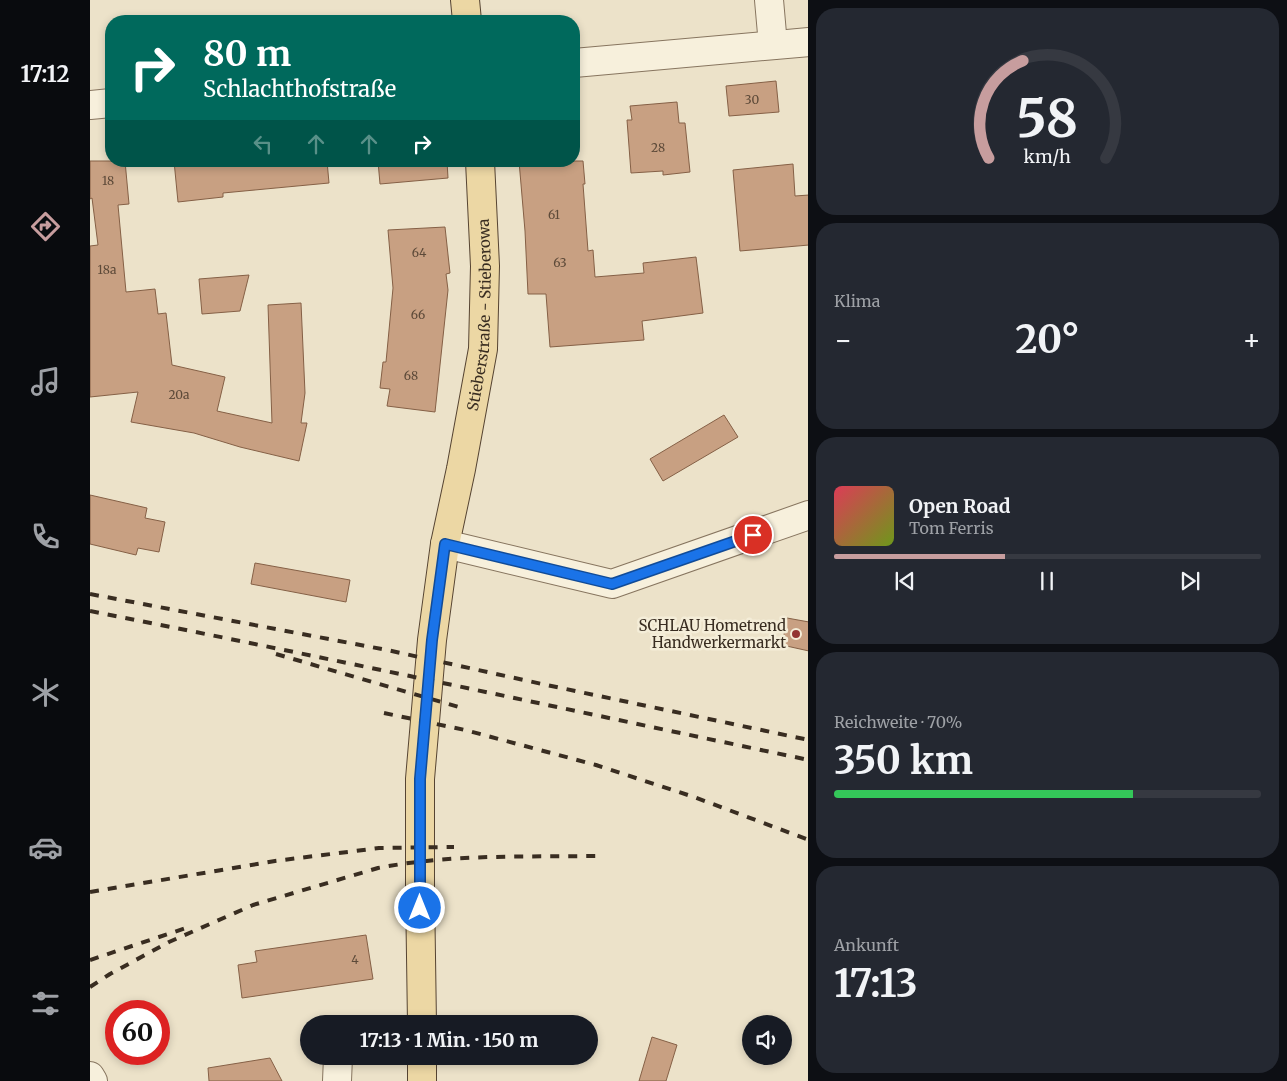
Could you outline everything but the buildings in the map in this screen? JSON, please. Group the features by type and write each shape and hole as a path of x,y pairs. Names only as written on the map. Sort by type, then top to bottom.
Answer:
{"main road":[{"path":"465,0 466,15"},
{"name":"Stieberstraße - Stieberowa","path":"422,1015 420,779 432,640 445,544 483,349 485,266 480,167"},
{"path":"422,1065 422,1081"}],"street":[{"path":"769,0 773,45"},
{"path":"580,62 808,42"},
{"path":"90,105 105,104"},
{"path":"445,544 612,584 808,515"},
{"path":"90,1076 92,1081"}],"railway":[{"path":"90,594 387,650 808,740"},
{"path":"90,611 808,760"},
{"path":"276,654 462,708"},
{"path":"384,713 465,730 596,765 694,797 808,840"},
{"path":"90,892 275,861 379,848 454,847"},
{"path":"90,987 169,942 253,905 378,868 460,858 597,856"},
{"path":"90,960 189,927"}],"place":[{"name":"SCHLAU Hometrend Handwerkermarkt","path":"796,634"}],"route":[{"path":"420,908 420,779 432,640 445,544 612,584 753,535"}]}
